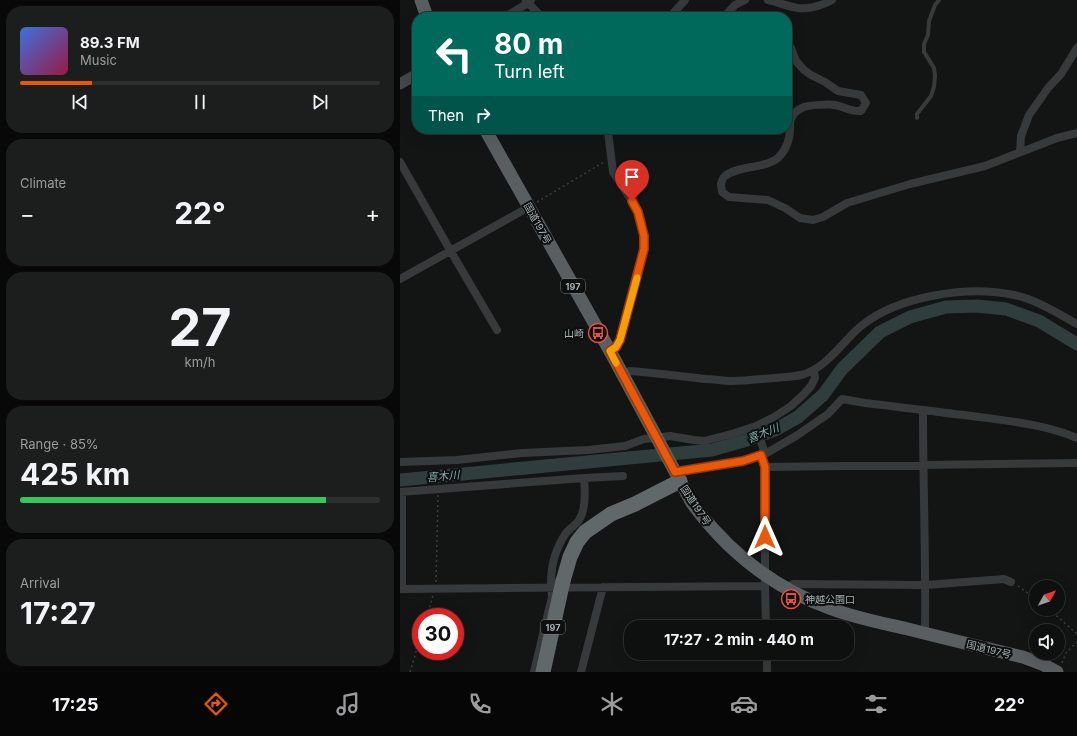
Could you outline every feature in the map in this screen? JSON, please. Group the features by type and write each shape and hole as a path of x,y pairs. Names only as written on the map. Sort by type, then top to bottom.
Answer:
{"highway":[{"path":"421,0 425,12"},
{"name":"国道197号","path":"488,134 610,351 692,503 726,544 765,581 786,588 808,600 830,609 1023,658 1058,669"},
{"path":"557,584 577,542 586,532 611,514 635,504 676,474"},
{"name":"197","path":"543,672 557,584"}],"main road":[{"path":"400,84 412,77"}],"street":[{"path":"674,12 685,0"},
{"path":"729,12 735,5 745,0"},
{"path":"768,0 797,8 809,8 823,5 832,0"},
{"path":"512,12 528,1 538,12"},
{"path":"1020,152 1021,136 1029,116 1048,88 1061,74 1077,48"},
{"path":"792,51 796,61 811,75 838,91 861,95 866,103 861,111 854,112 833,104 805,106 795,112 792,116"},
{"path":"789,134 787,145 782,154 774,161 741,169 725,176 720,184 722,192 729,197 768,200 785,208 800,218 813,220 823,217 847,203 910,184 985,166 1057,138 1077,132"},
{"path":"608,134 613,172 638,212 644,236 644,249 620,340 616,347 610,351"},
{"path":"400,162 497,330"},
{"path":"400,279 529,207"},
{"path":"622,374 630,371 732,381 800,376 814,371 822,365 847,339 862,326 876,317 891,309 939,294 992,292 1015,295 1052,310 1077,324"},
{"path":"400,462 406,463 457,460 588,450 625,446 644,439 658,440 670,436 704,441 757,428 786,410 811,386 815,378 814,371"},
{"path":"676,474 743,461 763,453 796,436 828,414 842,399 1006,420 1038,426 1077,438"},
{"path":"923,410 926,585 925,634"},
{"path":"757,428 765,467 766,620"},
{"path":"765,467 1077,463"},
{"path":"623,476 401,492 401,589 557,584 603,587 765,581"},
{"path":"534,672 552,597 557,584 553,561 562,540 568,531 579,521 582,515 586,493 584,478"},
{"path":"786,588 793,584 926,585 1004,579 1011,582"},
{"path":"581,672 603,587"},
{"path":"767,660 767,672"}],"lane":[{"path":"917,118 917,114 931,96 934,87 934,68 924,52 924,44 928,35 929,21 939,0"}],"path":[{"path":"529,207 611,158"},
{"path":"430,608 436,588 438,490"},
{"path":"1011,582 1029,594"},
{"path":"1057,616 1077,634"},
{"path":"1058,669 1066,653 1077,642"},
{"path":"410,672 414,660"}],"waterway":[{"name":"喜木川","path":"400,480 712,450 747,440 775,430 798,417 823,395 842,369 880,332 910,317 946,307 977,306 1006,309 1039,321 1077,344"}],"slow traffic":[{"path":"616,363 610,351 616,347 620,340 637,278"}],"place":[{"name":"山崎","path":"598,333"},
{"name":"神越公園口","path":"791,599"}],"route":[{"path":"632,201 638,212 644,236 644,249 620,340 616,347 610,351 675,472 743,461 761,455 765,467 765,537"}]}
